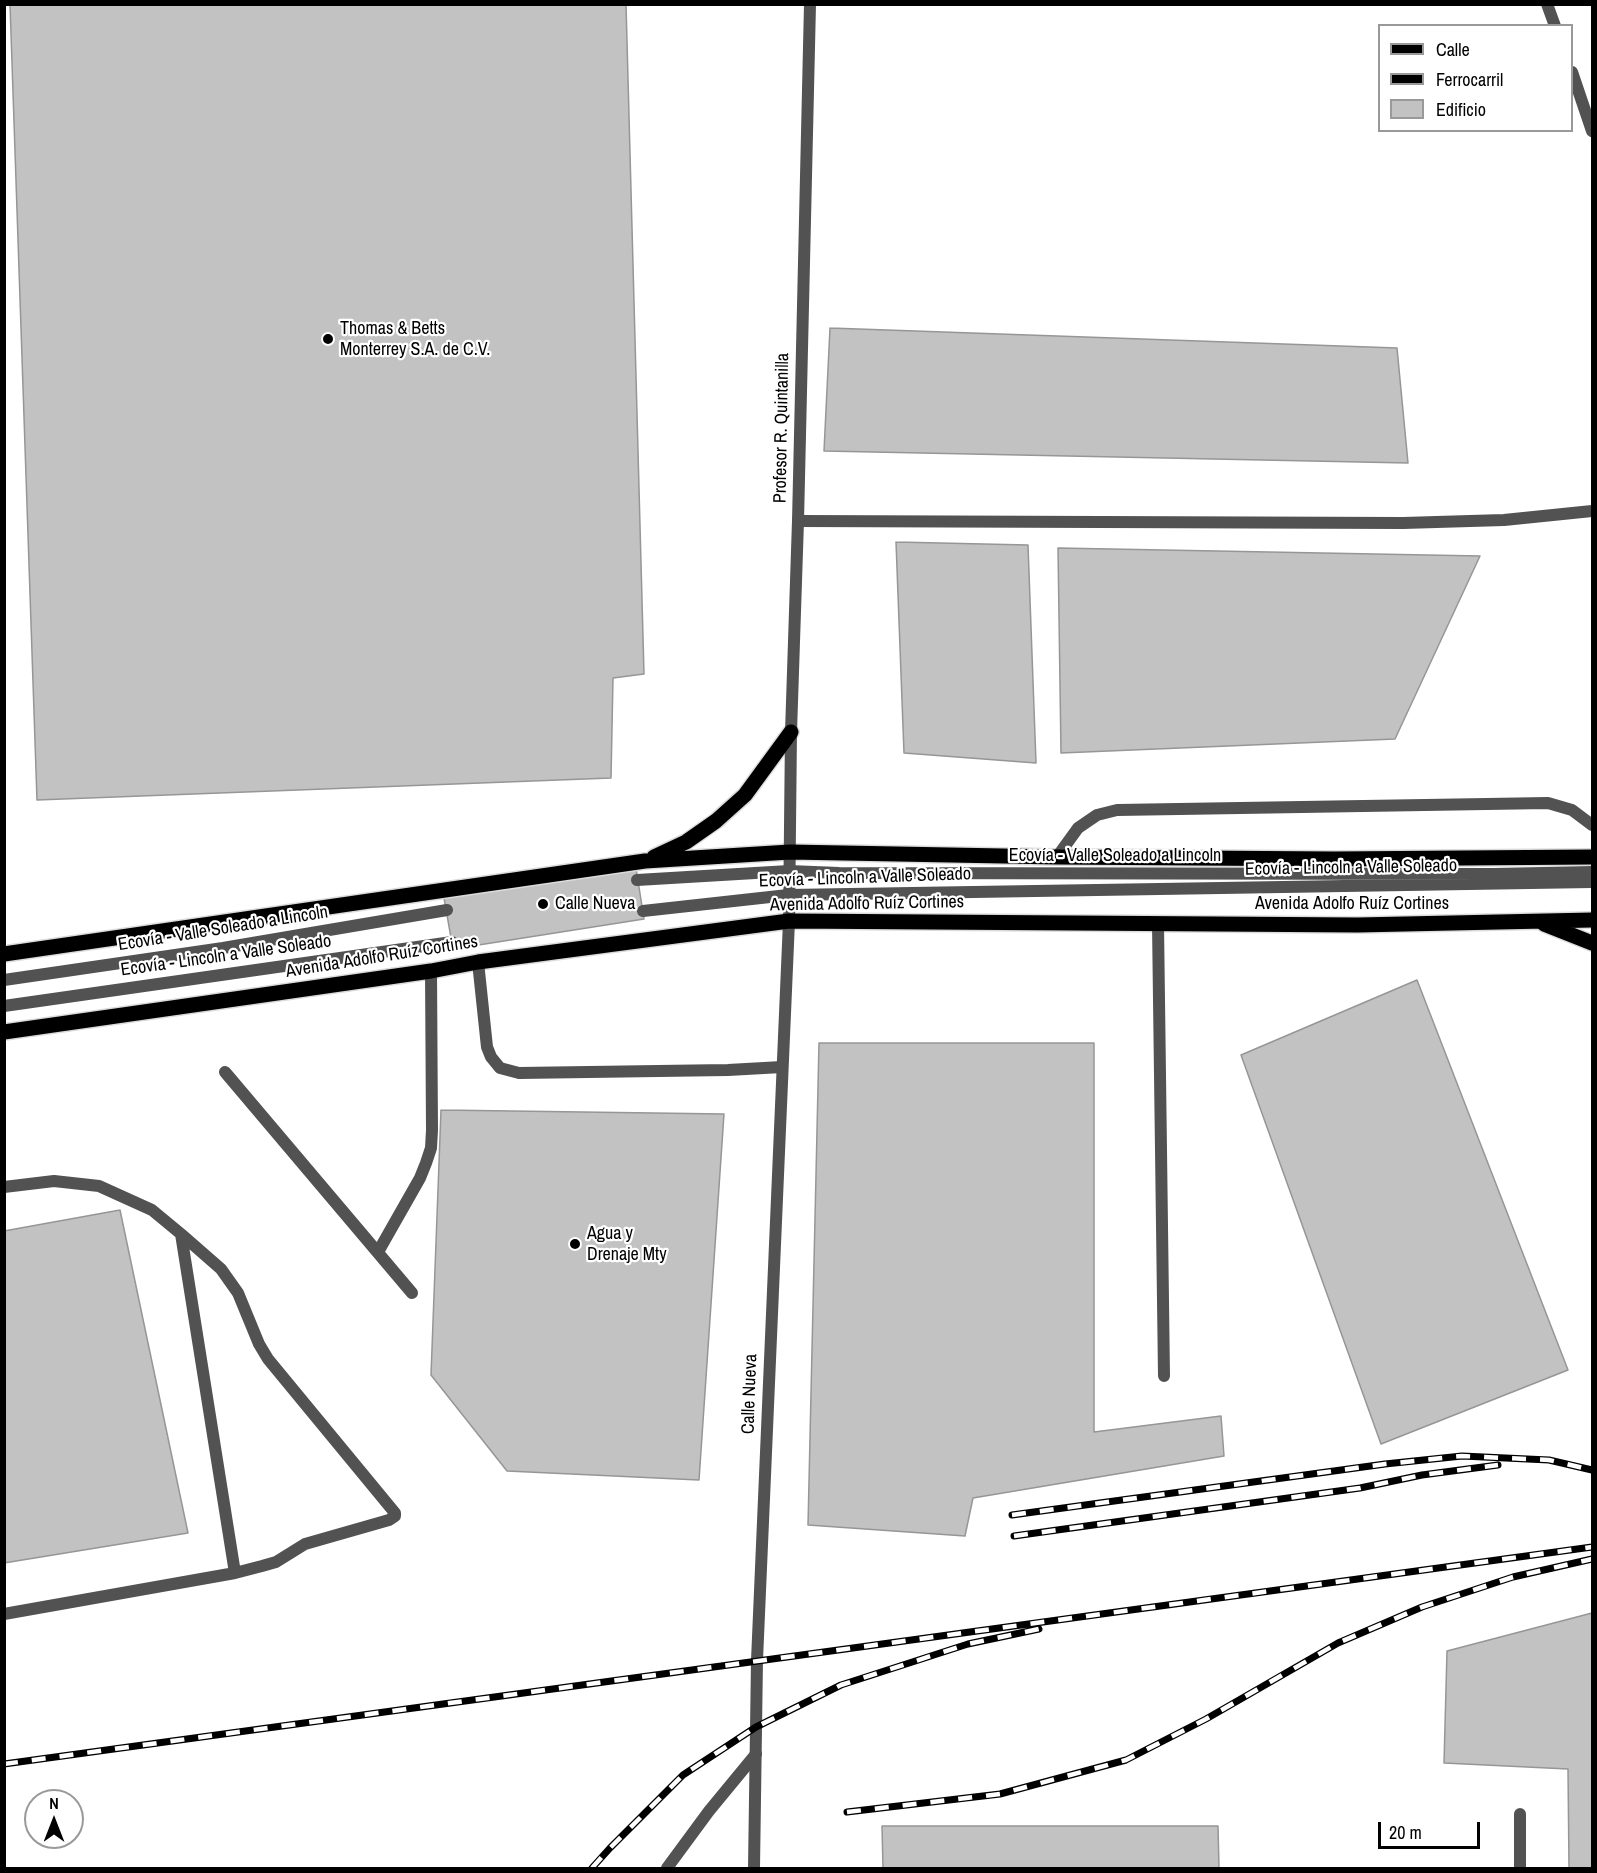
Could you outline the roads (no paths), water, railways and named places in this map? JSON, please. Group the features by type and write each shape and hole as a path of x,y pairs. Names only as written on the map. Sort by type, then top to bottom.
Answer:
{"main road":[{"path":"645,861 686,842 716,821 745,795 791,732"},
{"path":"4,954 645,861 790,852 1057,858 1593,857"},
{"name":"Avenida Adolfo Ruíz Cortines","path":"4,1032 431,971 478,962 789,921 1358,925 1593,920"},
{"path":"1538,921 1593,943"}],"street":[{"name":"Profesor R. Quintanilla","path":"788,896 810,4"},
{"path":"1547,4 1554,24"},
{"path":"1573,75 1593,131"},
{"path":"798,521 1403,523 1504,520 1593,511"},
{"path":"1057,858 1078,828 1097,815 1117,810 1548,803 1572,810 1593,825"},
{"name":"Ecovía - Valle Soleado a Lincoln","path":"638,880 789,870 862,873 1493,874 1593,872"},
{"name":"Ecovía - Lincoln a Valle Soleado","path":"643,911 788,896 1593,882"},
{"name":"Calle Nueva","path":"754,1869 757,1660 789,921 788,896"},
{"name":"Ecovía - Valle Soleado a Lincoln","path":"4,981 223,948 447,910"},
{"path":"1158,924 1164,1377"},
{"name":"Ecovía - Lincoln a Valle Soleado","path":"4,1006 452,942"},
{"path":"478,962 487,1047 491,1058 500,1068 519,1073 782,1067"},
{"path":"378,1252 420,1178 431,1148 431,971"},
{"path":"225,1072 412,1293"},
{"path":"4,1186 54,1181 99,1186 152,1210 181,1234 221,1269 238,1293 259,1344 268,1359 395,1513 395,1516 389,1520 305,1544 276,1562 235,1573 4,1614"},
{"path":"181,1234 235,1573"},
{"path":"667,1869 709,1811 756,1754"},
{"path":"1520,1814 1520,1869"}],"railway":[{"path":"1012,1515 1385,1464 1462,1456 1549,1460 1592,1470"},
{"path":"1014,1536 1360,1488 1422,1475 1498,1465"},
{"path":"4,1764 1592,1547"},
{"path":"847,1812 1000,1794 1126,1760 1206,1719 1338,1643 1422,1607 1513,1577 1592,1559"},
{"path":"592,1868 683,1775 756,1727 841,1685 968,1644 1039,1629"}],"place":[{"name":"Thomas & Betts Monterrey S.A. de C.V.","path":"328,339"},
{"name":"Calle Nueva","path":"543,904"},
{"name":"Agua y Drenaje Mty","path":"575,1244"}]}
